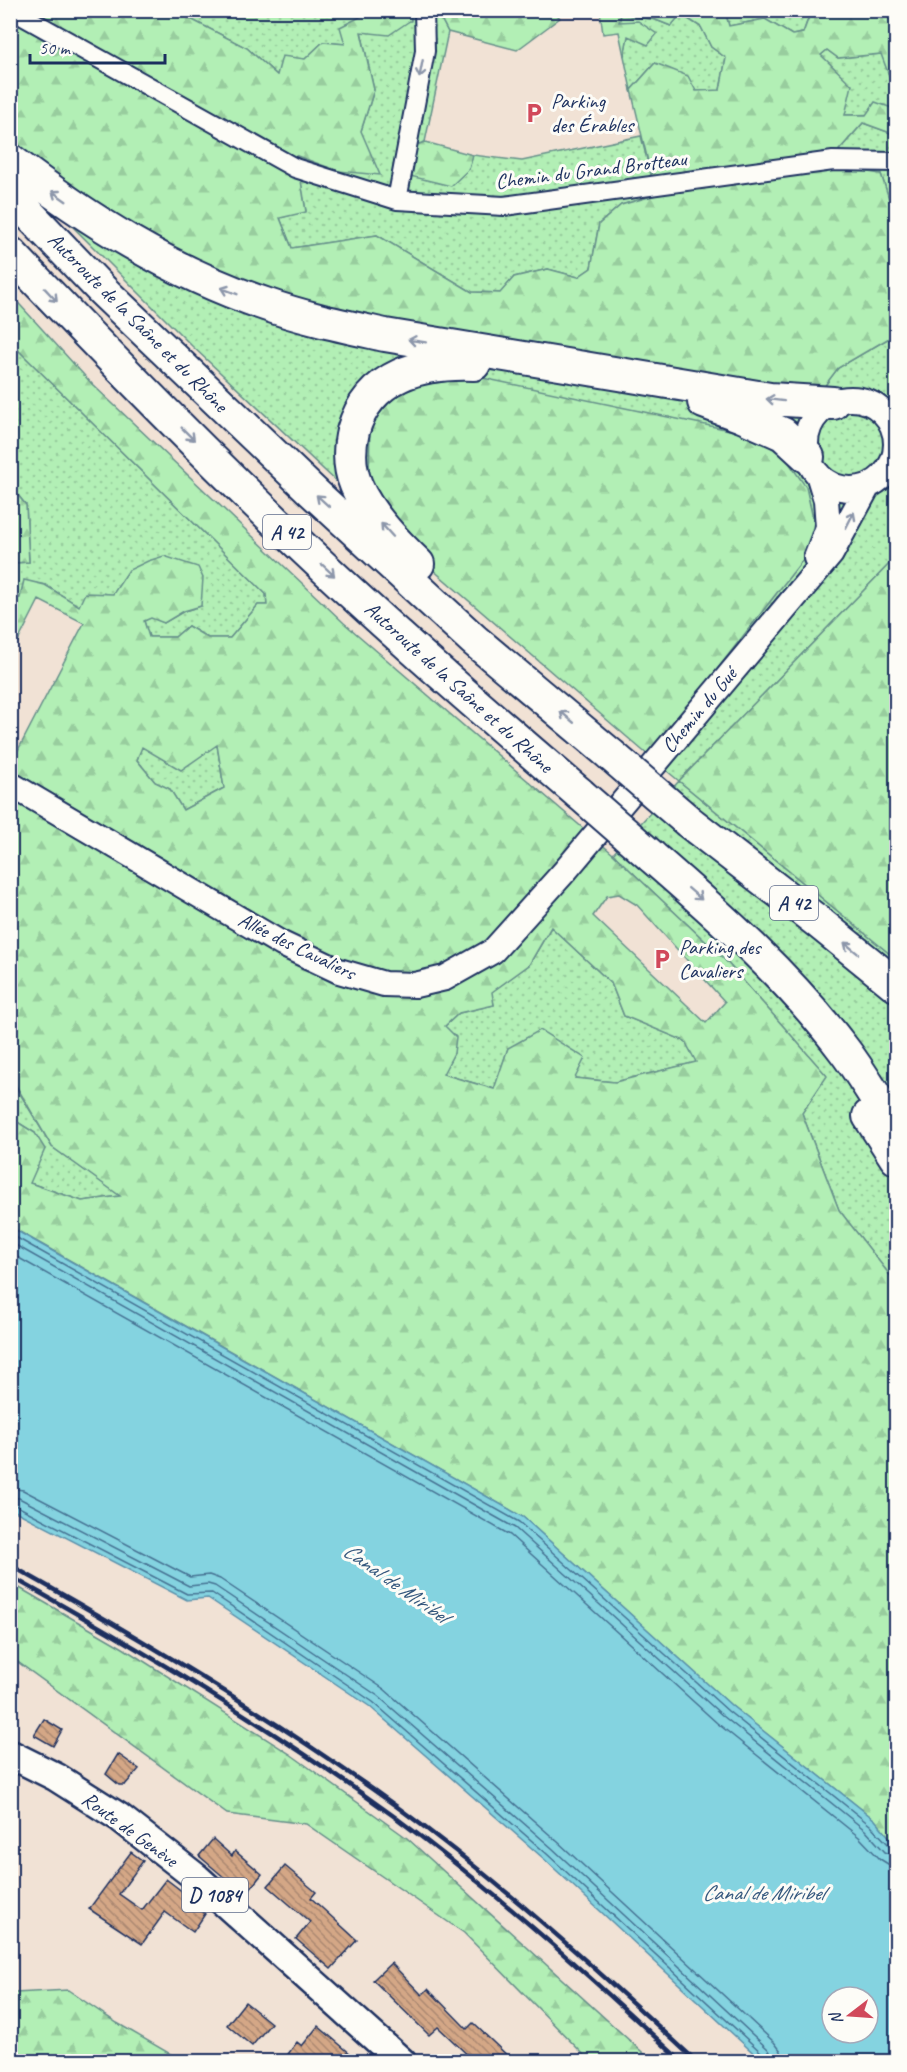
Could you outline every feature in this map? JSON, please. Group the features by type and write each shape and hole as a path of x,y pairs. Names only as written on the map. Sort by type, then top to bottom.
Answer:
{"highway":[{"path":"10,160 89,217 176,267 238,294 307,317 385,335 770,399 833,403"},
{"name":"Autoroute de la Saône et du Rhône","path":"10,194 111,299 313,492 474,640 689,822 897,985"},
{"name":"Autoroute de la Saône et du Rhône","path":"10,253 80,327 272,518 441,674 702,900 795,991 844,1050 897,1130"},
{"path":"474,640 458,600 416,562 367,507 355,484 350,459 351,441 356,422 370,398 383,385 399,375 441,363 473,364 618,385 682,397 742,416 783,434 813,465"},
{"path":"749,946 843,1073 897,1158"}],"main road":[{"name":"Route de Genève","path":"10,1754 56,1777 136,1830 196,1878 402,2061"}],"street":[{"name":"Chemin du Grand Brotteau","path":"12,10 295,168 397,200 504,206 833,161 897,162"},
{"path":"397,200 425,51 424,10"},
{"path":"849,399 886,402 889,420 896,434 895,456 881,477 868,486 852,489 841,488 826,481 813,465 806,445 811,425 817,415 833,403 849,399"},
{"name":"Chemin du Gué","path":"805,585 828,527 826,500 813,465"},
{"name":"Chemin du Gué","path":"593,836 831,554 868,486"},
{"name":"Allée des Cavaliers","path":"10,784 282,944 339,971 384,984 415,985 445,978 493,951 593,836"}],"green space":[{"path":"360,10 360,17 346,44 323,42 305,59 277,75 247,48 175,11"},
{"path":"725,10 809,10 810,13 803,33 792,35 765,19 729,26"},
{"path":"11,11 175,11 247,48 277,75 282,56 305,59 323,42 345,44 340,27 360,17 360,11 410,11 411,20 389,35 361,32 374,90 361,131 380,175 338,171 297,156 306,212 280,218 292,248 377,235 472,292 500,293 514,277 548,269 578,277 591,268 599,224 621,205 656,195 631,90 655,63 688,76 696,91 720,90 726,58 711,47 701,27 681,14 671,26 656,20 621,14 619,22 638,21 657,34 648,45 628,36 624,56 619,32 603,34 600,11 725,11 729,26 765,19 792,35 803,33 809,11 896,11 896,81 890,78 881,54 838,58 827,50 821,55 852,85 845,115 866,115 875,102 892,108 892,114 896,116 896,135 863,123 839,150 855,170 881,174 896,220 896,334 838,368 823,388 752,387 307,305 166,247 11,148"},
{"path":"410,11 437,11 448,32 425,142 413,146 469,169 473,155 522,161 641,136 656,195 621,205 599,224 591,268 578,277 548,269 514,277 501,293 472,292 377,235 292,248 280,218 306,211 296,155 338,171 361,131 374,90 361,31 411,21"},
{"path":"437,11 553,11 560,18 517,50 448,32"},
{"path":"621,14 656,20 671,26 680,14 701,27 711,47 726,58 720,91 696,91 655,63 631,90 624,56 628,35 619,22"},
{"path":"827,50 838,58 882,54 890,78 896,81 896,116 892,114 845,115 821,55"},
{"path":"863,123 896,135 896,220 881,174 855,170 839,150"},
{"path":"425,142 473,155 469,169 451,186 410,176 413,146"},
{"path":"55,209 166,247 823,388 838,368 896,334 896,557 679,781 649,756 805,557 814,523 806,487 403,544 192,346"},
{"path":"11,295 93,385 344,623 613,854 725,960 827,1076 802,1113 839,1210 896,1283 896,1845 875,1820 732,1706 523,1517 11,1227 11,1118 35,1133 45,1149 30,1183 82,1201 120,1196 52,1147 11,1077 11,1021 17,1018 10,1014 11,749 17,752 84,623 39,600 11,655 11,599 20,598 24,580 45,585 79,606 85,593 113,594 129,570 164,556 198,567 203,578 201,606 184,611 164,623 151,618 144,621 149,637 175,637 188,626 208,638 230,638 258,605 267,605 266,594 11,343","holes":["217,745 224,788 183,810 170,789 155,782 137,760 142,747 181,770","619,894 637,905 725,1002 706,1023 593,916 607,896","551,927 611,983 624,1016 685,1041 696,1062 615,1082 575,1078 585,1058 540,1030 508,1048 494,1089 443,1074 454,1053 456,1037 445,1026 459,1013 494,1005 492,992 529,965"]},
{"path":"11,343 266,594 267,605 258,605 230,638 208,638 188,626 175,637 149,637 144,621 151,617 164,623 184,611 201,606 129,570 113,595 102,593 80,607 45,585 24,581 20,598 11,599 10,566 13,563 29,562 26,505 11,486"},
{"path":"478,377 753,435 785,457 806,487 814,523 805,557 649,756 403,544 369,475 370,425 393,398 419,385"},
{"path":"10,486 26,505 29,562 13,563 11,566"},
{"path":"896,557 896,959 679,781"},
{"path":"217,745 224,788 183,810 170,789 155,782 137,760 141,747"},
{"path":"679,781 896,959 896,1283 839,1210 802,1113 826,1075 725,960 613,854"},
{"path":"551,927 611,983 624,1016 685,1041 697,1062 615,1082 574,1078 508,1048 495,1089 442,1074 454,1053 445,1026 459,1013 494,1005 491,992 529,965"},
{"path":"10,1077 52,1147 121,1196 82,1201 30,1183 35,1133 11,1118"},
{"path":"11,1583 123,1648 290,1754 407,1838 652,2061 590,2061 464,1933 306,1824 227,1814 11,1657"},
{"path":"68,1990 117,2023 174,2056 178,2061 11,2061 11,1996 15,1993"}],"water":[{"name":"Canal de Miribel","path":"10,1227 523,1517 732,1706 875,1820 896,1845 896,2061 762,2061 543,1858 369,1706 208,1598 187,1600 11,1509"}],"building":[{"path":"44,1719 62,1730 53,1746 34,1735"},
{"path":"118,1754 139,1769 125,1785 119,1785 106,1774"},
{"path":"213,1839 232,1856 235,1851 262,1874 245,1895 199,1856"},
{"path":"131,1852 143,1861 119,1894 142,1910 166,1879 196,1902 205,1914 193,1932 165,1912 142,1944 89,1909"},
{"path":"285,1866 316,1892 311,1898 357,1940 331,1969 296,1939 310,1922 268,1886"},
{"path":"391,1963 422,1995 428,1989 467,2029 473,2023 513,2061 474,2061 438,2027 429,2035 373,1980"},
{"path":"245,2002 271,2023 252,2046 227,2025"},
{"path":"318,2026 359,2061 288,2061 292,2057 288,2054 297,2042 302,2046"}],"railway":[{"path":"10,1565 207,1680 302,1741 396,1806 512,1897 697,2062"},
{"path":"10,1576 109,1632 254,1721 395,1817 542,1935 682,2062"}],"place":[{"name":"Parking des Érables","path":"534,113"},
{"name":"Parking des Cavaliers","path":"662,959"}]}
